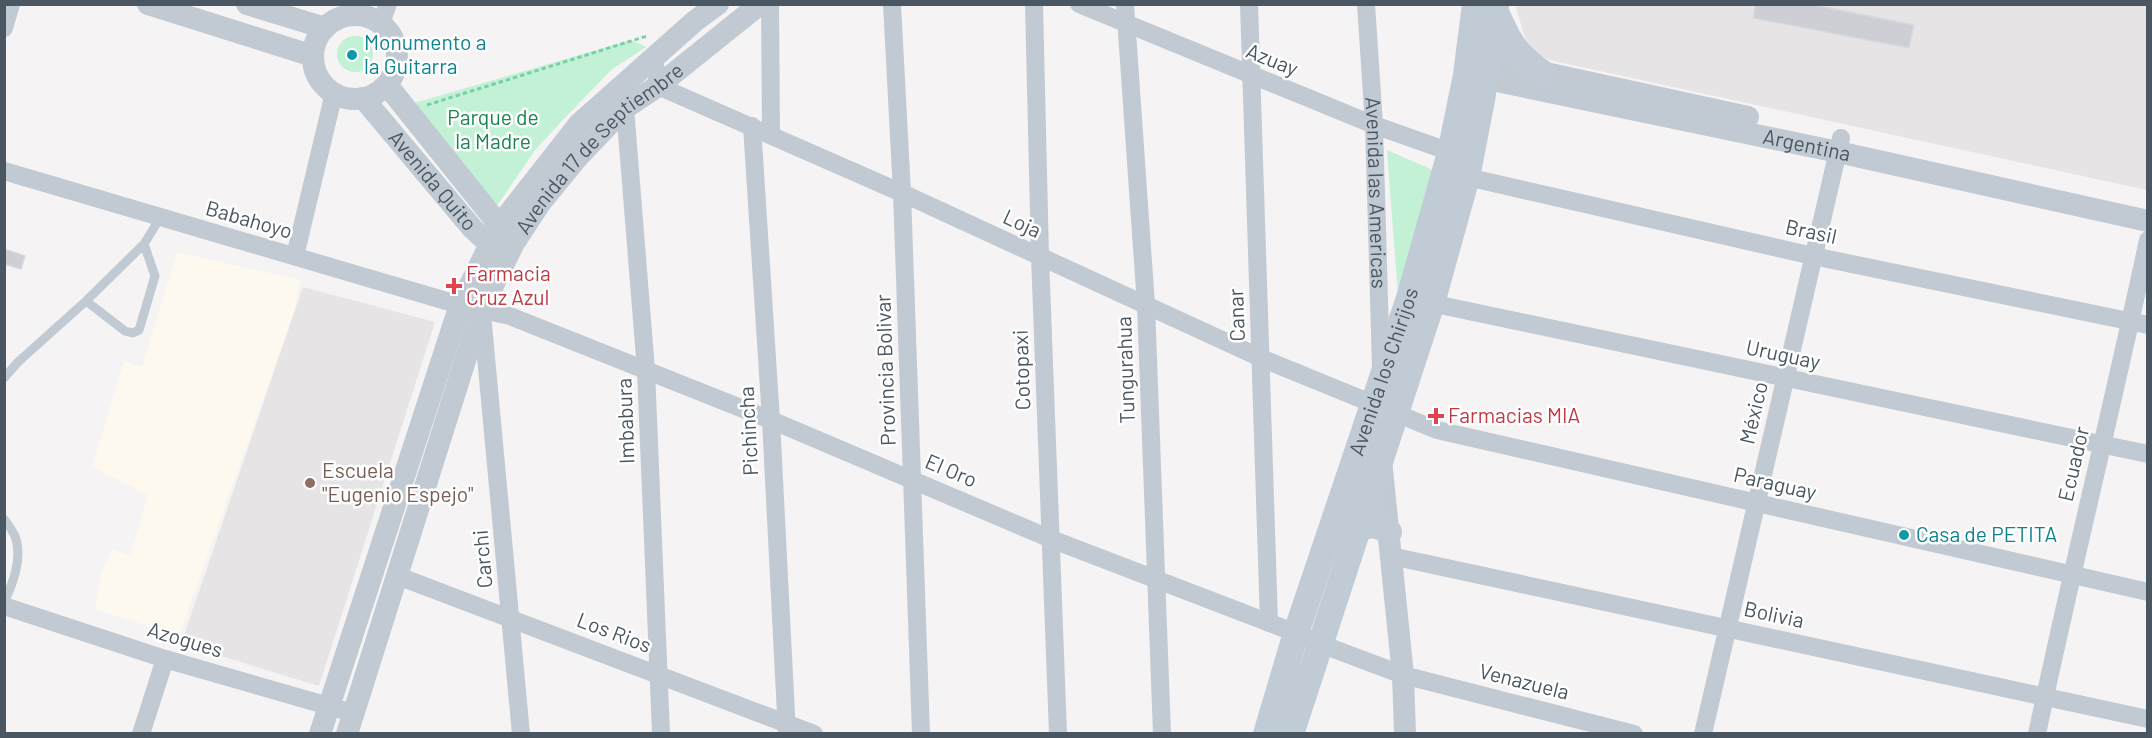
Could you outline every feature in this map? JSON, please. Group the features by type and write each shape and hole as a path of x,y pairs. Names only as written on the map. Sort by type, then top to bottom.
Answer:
{"main road":[{"name":"Avenida los Chirijos","path":"1266,734 1296,633 1421,301 1462,163 1489,6"},
{"path":"1489,6 1521,57 1541,72"},
{"name":"Avenida los Chirijos","path":"1291,734 1381,456 1383,399 1421,301"},
{"path":"1356,532 1368,525 1383,528 1390,544"}],"street":[{"path":"4,28 11,4"},
{"path":"148,4 313,56"},
{"path":"247,4 325,28"},
{"name":"Avenida 17 de Septiembre","path":"320,734 471,307 494,235 579,124 652,46 695,21 718,4"},
{"name":"Avenida 17 de Septiembre","path":"350,723 398,576 471,307 541,202 577,158 625,108 658,86 760,4"},
{"path":"770,4 771,134"},
{"name":"Provincia Bolivar","path":"892,4 902,193 921,734"},
{"name":"Cotopaxi","path":"1034,4 1040,256 1058,734"},
{"name":"Azuay","path":"1079,4 1462,163"},
{"name":"Tungurahua","path":"1125,4 1146,305 1162,734"},
{"name":"Canar","path":"1249,4 1269,623"},
{"name":"Avenida las Americas","path":"1366,4 1374,125 1383,399"},
{"path":"357,10 364,16 384,14 396,46 397,60 394,73 387,85 373,95 363,98 353,99 334,93 321,80 313,56 318,36 325,28 338,18 357,10"},
{"path":"652,46 658,86"},
{"name":"Argentina","path":"1477,67 1541,72 2148,221"},
{"name":"Argentina","path":"1477,67 1840,145 2148,205"},
{"name":"Avenida Quito","path":"387,85 408,111 494,235 510,251"},
{"name":"Loja","path":"658,86 902,193 1261,358 1383,399"},
{"path":"295,256 334,93"},
{"name":"Avenida Quito","path":"363,98 472,228 494,235"},
{"name":"Imbabura","path":"625,108 646,370 661,734"},
{"name":"Pichincha","path":"752,126 771,420 787,728"},
{"name":"México","path":"1703,734 1840,145"},
{"name":"Brasil","path":"1462,163 1813,256 2139,323"},
{"name":"Babahoyo","path":"4,171 471,307"},
{"name":"Ecuador","path":"2037,734 2071,574 2102,444 2139,323 2148,240"},
{"name":"Uruguay","path":"1421,301 2148,454"},
{"name":"El Oro","path":"471,307 510,316 771,420 1051,539 1403,675"},
{"name":"Carchi","path":"471,307 511,618 520,734"},
{"name":"Paraguay","path":"1383,399 1437,429 2148,592"},
{"path":"1381,456 1403,675 1405,734"},
{"name":"Bolivia","path":"1390,544 1727,628 2148,719"},
{"name":"Los Rios","path":"398,576 658,674 787,728 814,734"},
{"name":"Azogues","path":"4,604 165,658 328,706 350,723"},
{"path":"141,734 165,658"},
{"name":"Venazuela","path":"1403,675 1634,734"}],"lane":[{"path":"4,378 144,243 160,218"},
{"path":"86,301 125,331 133,333 139,330 155,276 144,243"},
{"path":"4,519 15,536 18,555 13,584 4,604"}],"path":[{"path":"408,111 652,46"}],"shaded area":[{"path":"1515,5 2147,5 2147,190 1549,60 1534,52 1526,40"},
{"path":"177,252 300,280 295,309 179,636 95,609 101,574 112,549 130,556 148,495 92,467 124,361 142,367"},
{"name":"Escuela \"Eugenio Espejo\"","path":"303,287 435,322 319,686 181,644"}],"green space":[{"path":"355,36 368,41 373,54 368,67 355,72 342,67 337,54 342,41"},
{"name":"Parque de la Madre","path":"631,40 646,47 611,70 559,124 536,149 496,207 411,104"},
{"path":"1387,150 1435,171 1398,295"}],"building":[{"path":"1756,4 1809,4 1914,25 1909,48 1753,18"},
{"path":"4,249 25,256 21,269 4,264"}],"place":[{"name":"Monumento a la Guitarra","path":"352,55"},
{"name":"Farmacia Cruz Azul","path":"454,286"},
{"name":"Farmacias MIA","path":"1436,416"},
{"name":"Escuela \"Eugenio Espejo\"","path":"310,483"},
{"name":"Casa de PETITA","path":"1904,535"}]}
